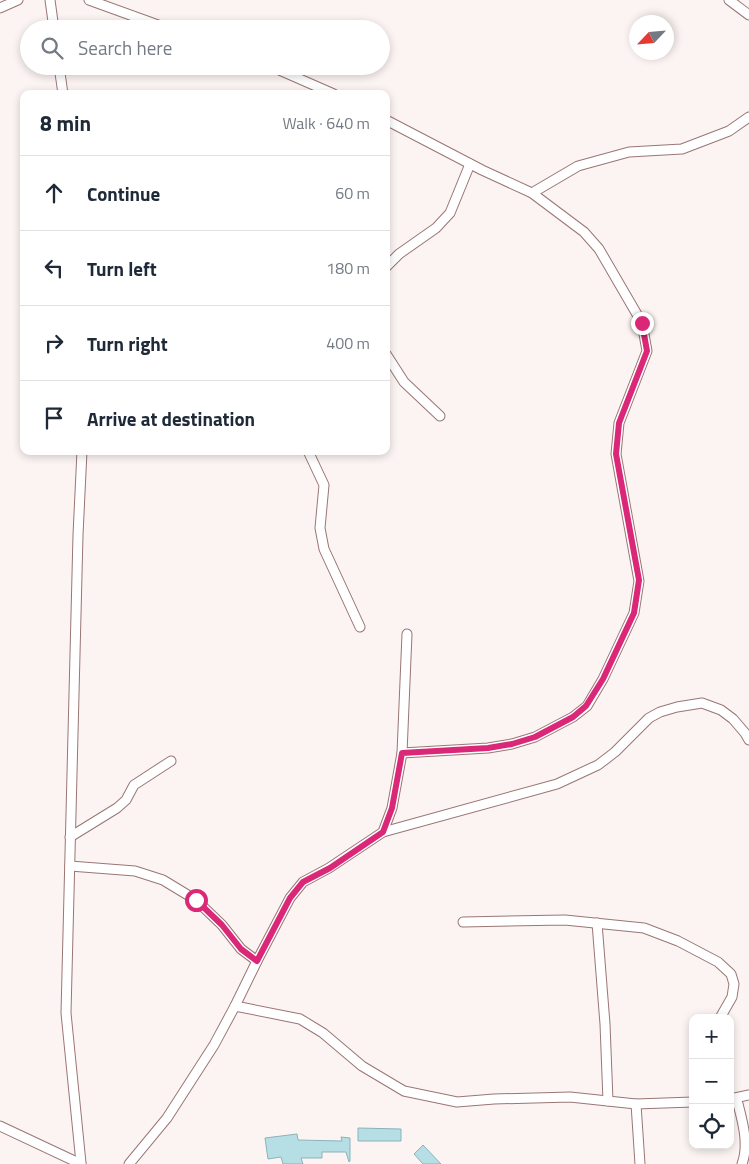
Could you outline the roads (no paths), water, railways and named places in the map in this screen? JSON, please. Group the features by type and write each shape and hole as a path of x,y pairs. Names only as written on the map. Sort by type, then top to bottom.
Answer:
{"street":[{"path":"0,8 18,0"},
{"path":"50,0 53,20"},
{"path":"89,0 143,20"},
{"path":"729,0 749,15"},
{"path":"60,75 62,90"},
{"path":"291,75 325,90"},
{"path":"532,193 578,166 629,152 682,149 728,131 749,117"},
{"path":"390,122 470,164 532,193 584,232 599,249 642,323 647,351 619,423 616,454 639,580 634,613 603,679 586,706 573,717 535,737 512,744 454,751 402,753"},
{"path":"390,263 399,254 436,228 450,213 470,164"},
{"path":"390,360 404,382 440,416"},
{"path":"81,1163 66,1013 78,535 82,455"},
{"path":"310,455 324,485 320,528 324,550 360,627"},
{"path":"383,832 392,808 402,753 407,634"},
{"path":"129,1164 167,1118 214,1045 236,1006 290,898 303,882 330,868 383,832 557,784 598,765 616,752 649,718 660,712 677,707 702,704 721,710 733,719 745,732 749,740"},
{"path":"70,837 117,808 126,800 134,785 171,761"},
{"path":"70,866 135,871 163,880 196,900 222,925 241,949 257,961"},
{"path":"463,922 565,920 644,928 678,941 718,962 731,974 734,984 732,997 722,1014"},
{"path":"597,923 605,1024 608,1101"},
{"path":"236,1006 300,1019 323,1033 362,1066 404,1092 457,1102 494,1099 570,1098 636,1104 689,1102"},
{"path":"734,1098 749,1095"},
{"path":"734,1101 738,1104 744,1124 746,1154 742,1164"},
{"path":"636,1104 640,1164"},
{"path":"0,1126 81,1163"}]}
